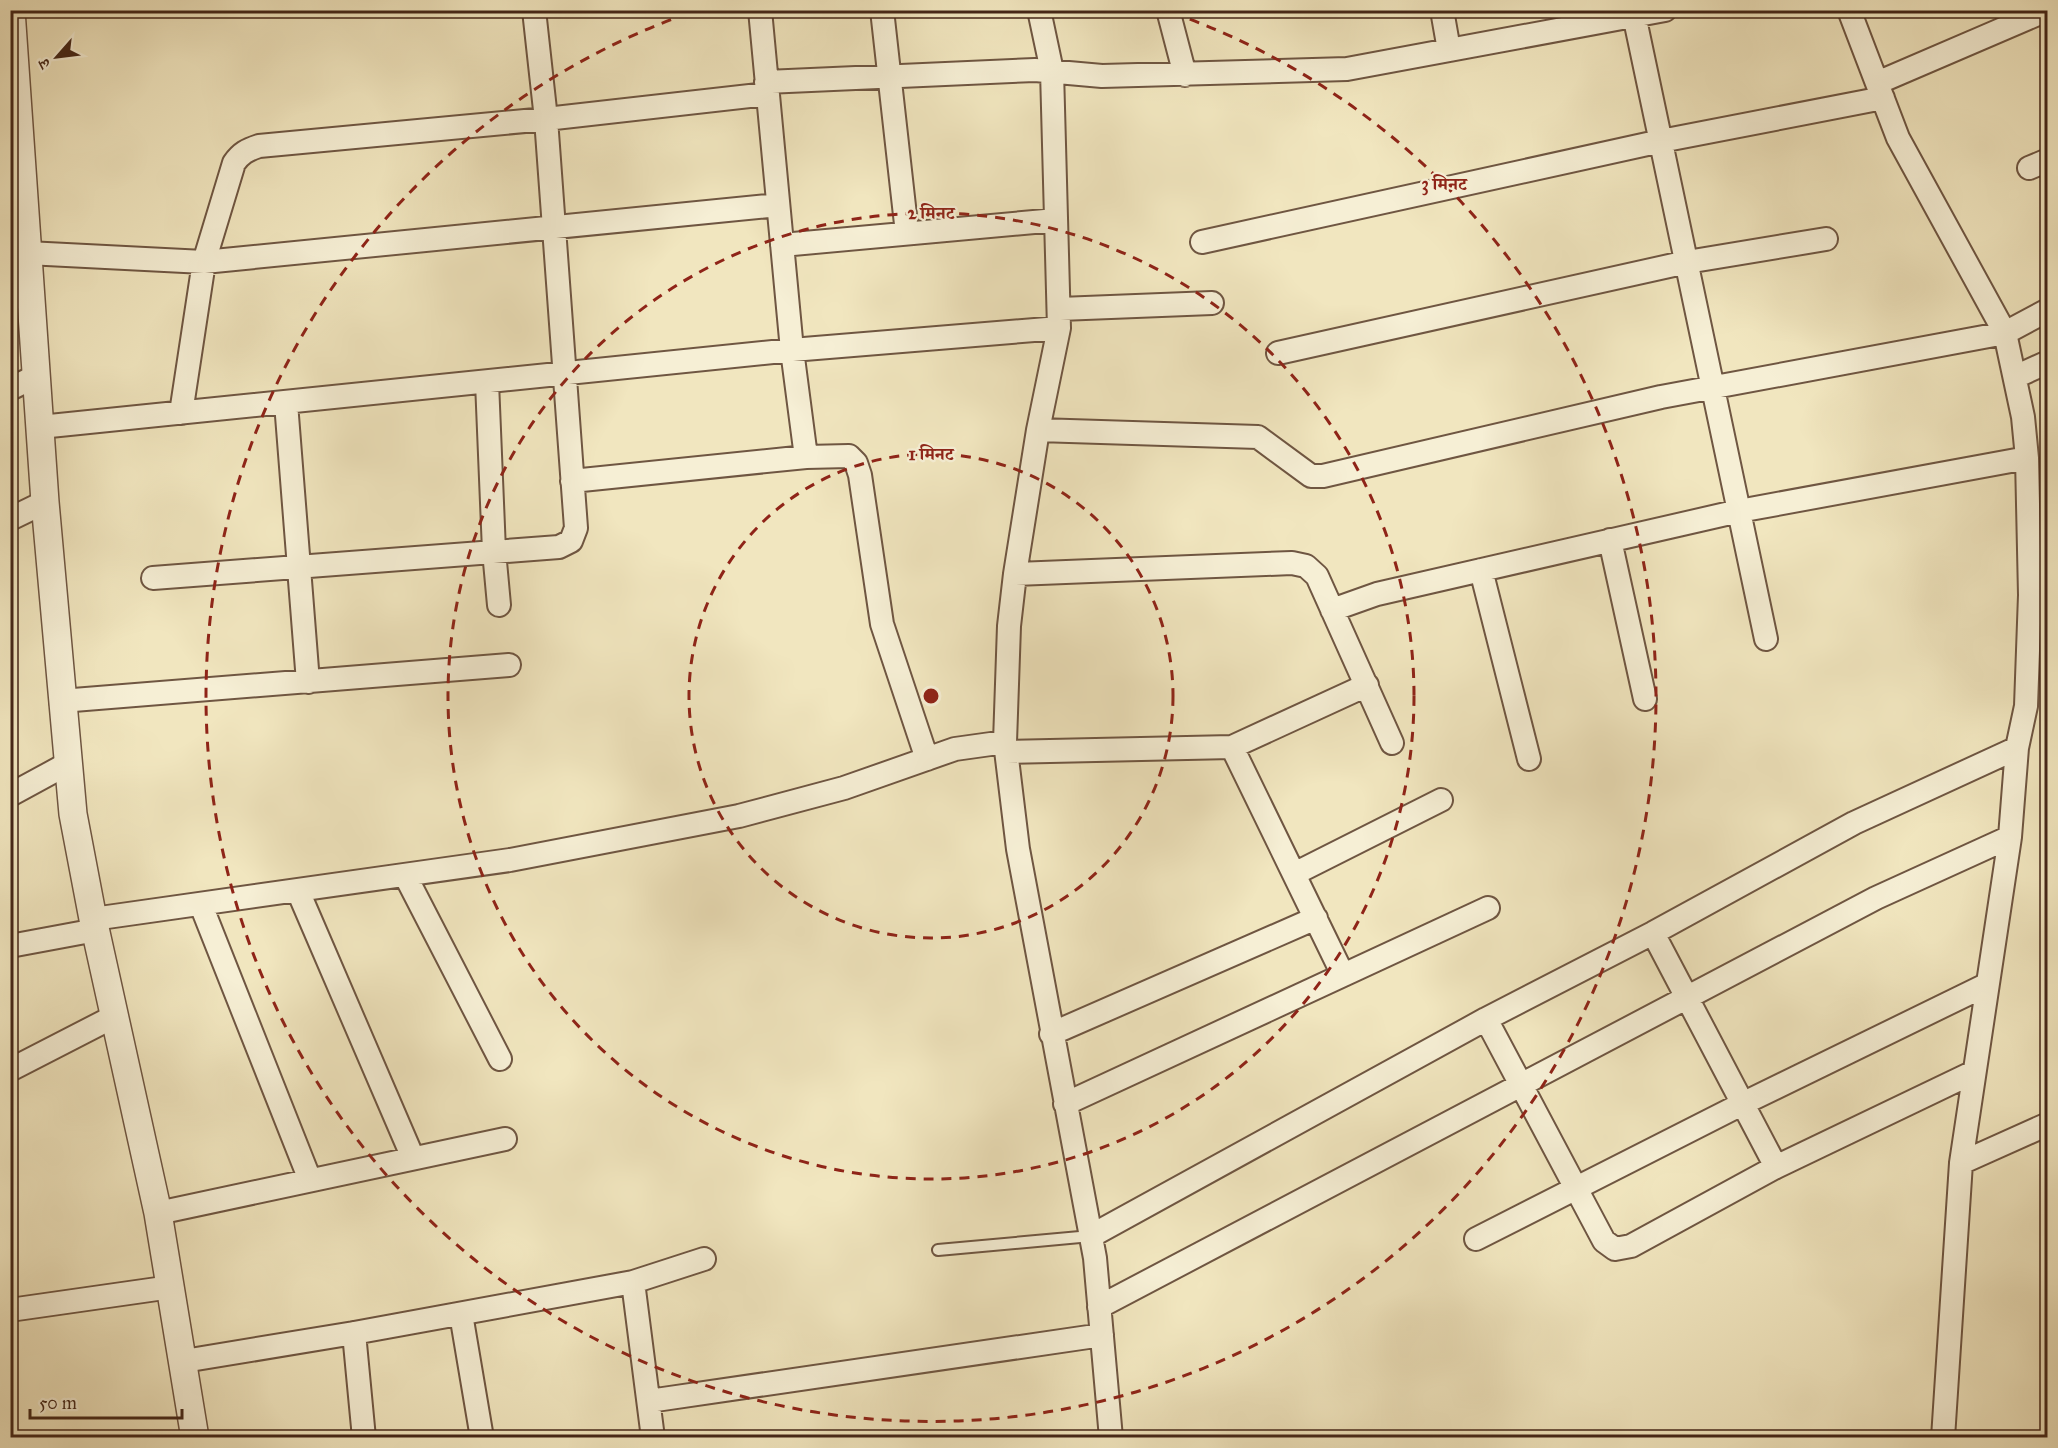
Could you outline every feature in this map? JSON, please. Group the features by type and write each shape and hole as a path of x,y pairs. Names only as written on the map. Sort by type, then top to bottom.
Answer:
{"street":[{"path":"11,10 19,257 36,376 73,814 94,925 158,1213 195,1437"},
{"path":"153,578 559,547 571,541 576,528 546,119 534,10"},
{"path":"760,10 792,350 806,457"},
{"path":"882,10 907,233"},
{"path":"1039,10 1052,71 1059,319 1038,430 1015,574 1010,626 1006,747 1018,849 1051,1034 1091,1236 1111,1437"},
{"path":"1168,10 1185,75"},
{"path":"1442,10 1449,50"},
{"path":"181,413 204,262 234,163 239,155 259,146 546,119 767,88 890,76 1052,71 1102,76 1185,75 1347,69 1665,10"},
{"path":"1849,10 1898,138 2005,333 2015,377 2027,458 2030,595 2037,704 2017,748 2010,837 1961,1163 1943,1437"},
{"path":"1202,242 1880,91 2048,10"},
{"path":"1634,14 1766,639"},
{"path":"19,257 204,262 778,205"},
{"path":"782,245 1056,220"},
{"path":"1278,353 1687,262 1826,239"},
{"path":"40,427 792,350 1212,303"},
{"path":"1038,430 1258,437 1311,476 1323,476 1714,387 2005,333 2048,310"},
{"path":"2015,377 2048,362"},
{"path":"10,388 36,376"},
{"path":"487,382 494,551 499,605"},
{"path":"286,403 308,682"},
{"path":"572,481 806,457 849,456 856,463 882,624 927,759"},
{"path":"1332,610 1377,594 1739,511 2027,458"},
{"path":"10,519 45,502"},
{"path":"1610,540 1645,699"},
{"path":"1015,574 1292,563 1306,566 1317,576 1392,743"},
{"path":"1481,570 1529,759"},
{"path":"62,701 509,665"},
{"path":"10,946 94,925 201,904 510,860 739,816 844,788 955,749 1232,747 1367,685"},
{"path":"1232,747 1343,975"},
{"path":"1091,1236 1486,1019 1653,933 1854,823 2017,748"},
{"path":"10,795 67,764"},
{"path":"1294,874 1441,800"},
{"path":"1099,1307 1520,1087 1876,897 2010,837"},
{"path":"405,875 500,1059"},
{"path":"298,891 413,1158"},
{"path":"201,904 310,1180"},
{"path":"1065,1104 1488,908"},
{"path":"1051,1034 1316,918"},
{"path":"1653,933 1776,1167"},
{"path":"1476,1239 1742,1104 1986,985"},
{"path":"10,1070 115,1016"},
{"path":"1486,1019 1520,1087 1604,1241 1615,1249 1631,1246 1776,1167 1974,1072"},
{"path":"1961,1163 2048,1125"},
{"path":"158,1213 505,1139"},
{"path":"184,1361 354,1333 633,1282 704,1259"},
{"path":"633,1282 653,1437"},
{"path":"10,1310 171,1287"},
{"path":"461,1314 482,1437"},
{"path":"354,1333 364,1437"},
{"path":"649,1401 1102,1335"}],"lane":[{"path":"938,1250 1091,1236"}]}
